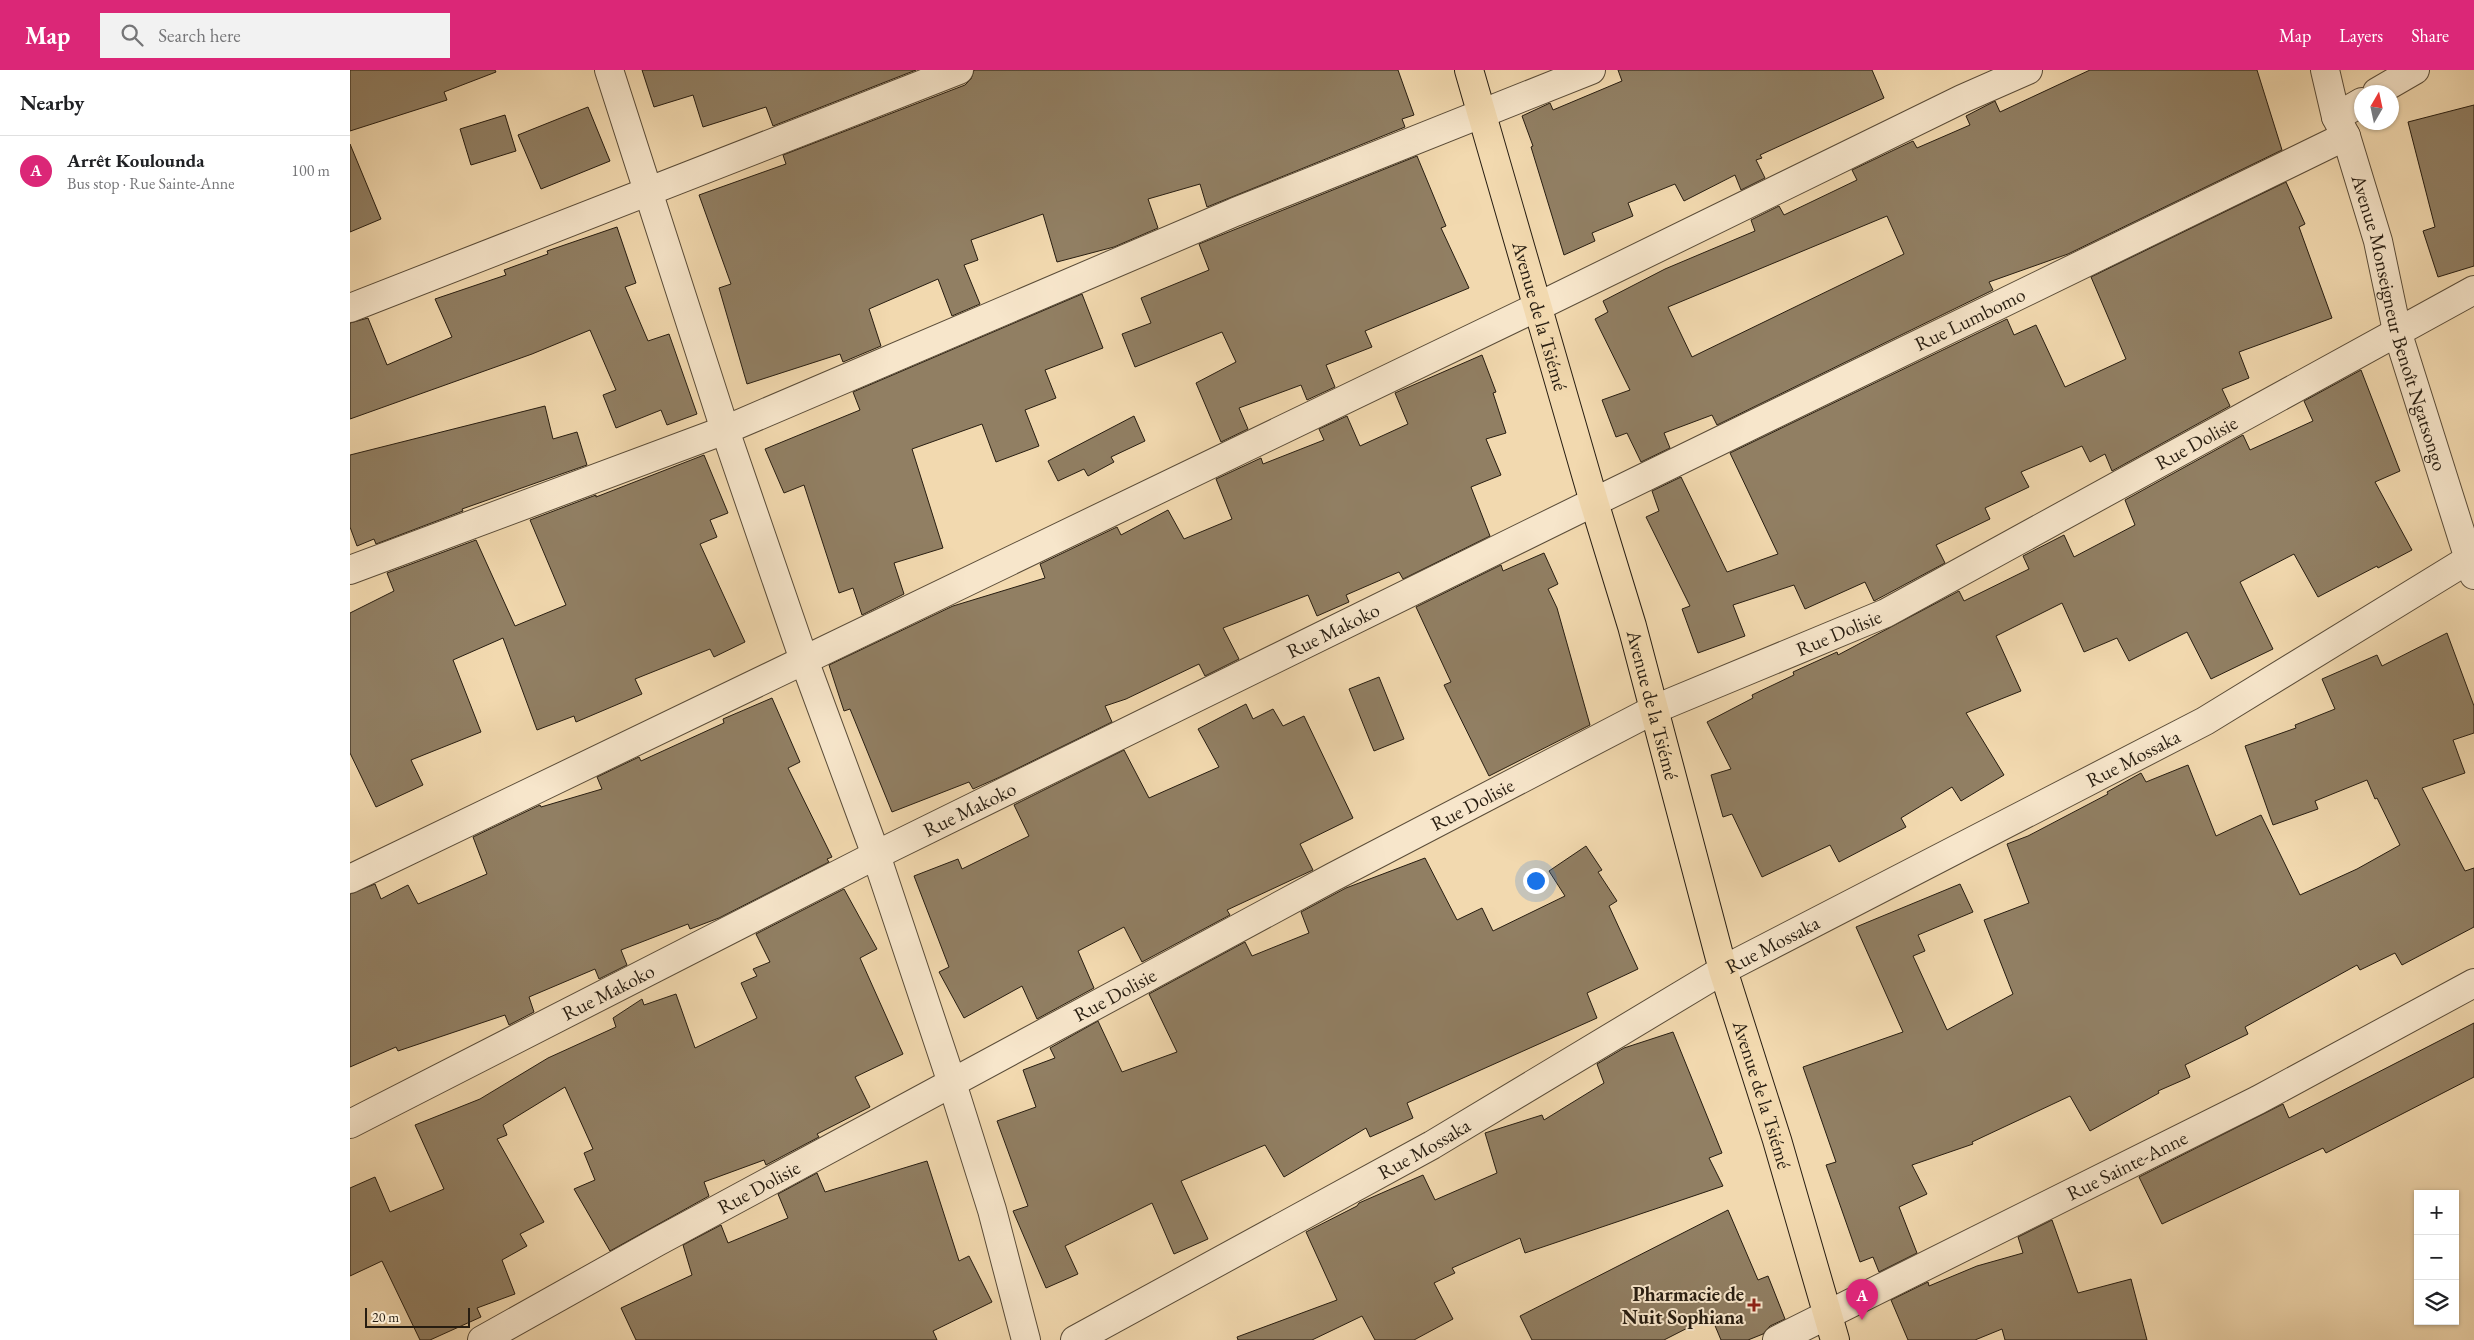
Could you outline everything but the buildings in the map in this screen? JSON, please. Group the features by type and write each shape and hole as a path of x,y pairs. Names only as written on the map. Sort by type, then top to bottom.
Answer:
{"main road":[{"name":"Avenue de la Tsiémé","path":"1469,70 1594,502 1632,626 1723,970 1778,1140 1834,1340"}],"street":[{"path":"609,70 725,430 804,660 876,855 952,1083 992,1210 1026,1340"},
{"path":"350,308 960,70"},
{"path":"350,570 725,430 1235,212 1591,70"},
{"path":"350,879 1954,104 2028,70"},
{"name":"Avenue Monseigneur Benoît Ngatsongo","path":"2325,70 2378,241 2396,331 2472,564"},
{"path":"2389,85 2415,70"},
{"name":"Rue Lumbomo","path":"1594,502 2341,126 2354,111"},
{"name":"Rue Dolisie","path":"482,1340 952,1083 1342,873 1655,709 1886,613 2396,331 2474,290"},
{"name":"Rue Makoko","path":"350,1124 876,855 1594,502"},
{"name":"Rue Mossaka","path":"1075,1340 1432,1145 1723,970 2205,721 2472,564"},
{"name":"Rue Sainte-Anne","path":"1777,1340 2258,1100 2474,983"}],"place":[{"name":"Pharmacie de Nuit Sophiana","path":"1754,1305"},
{"name":"Arrêt Koulounda","path":"1862,1320"}]}
